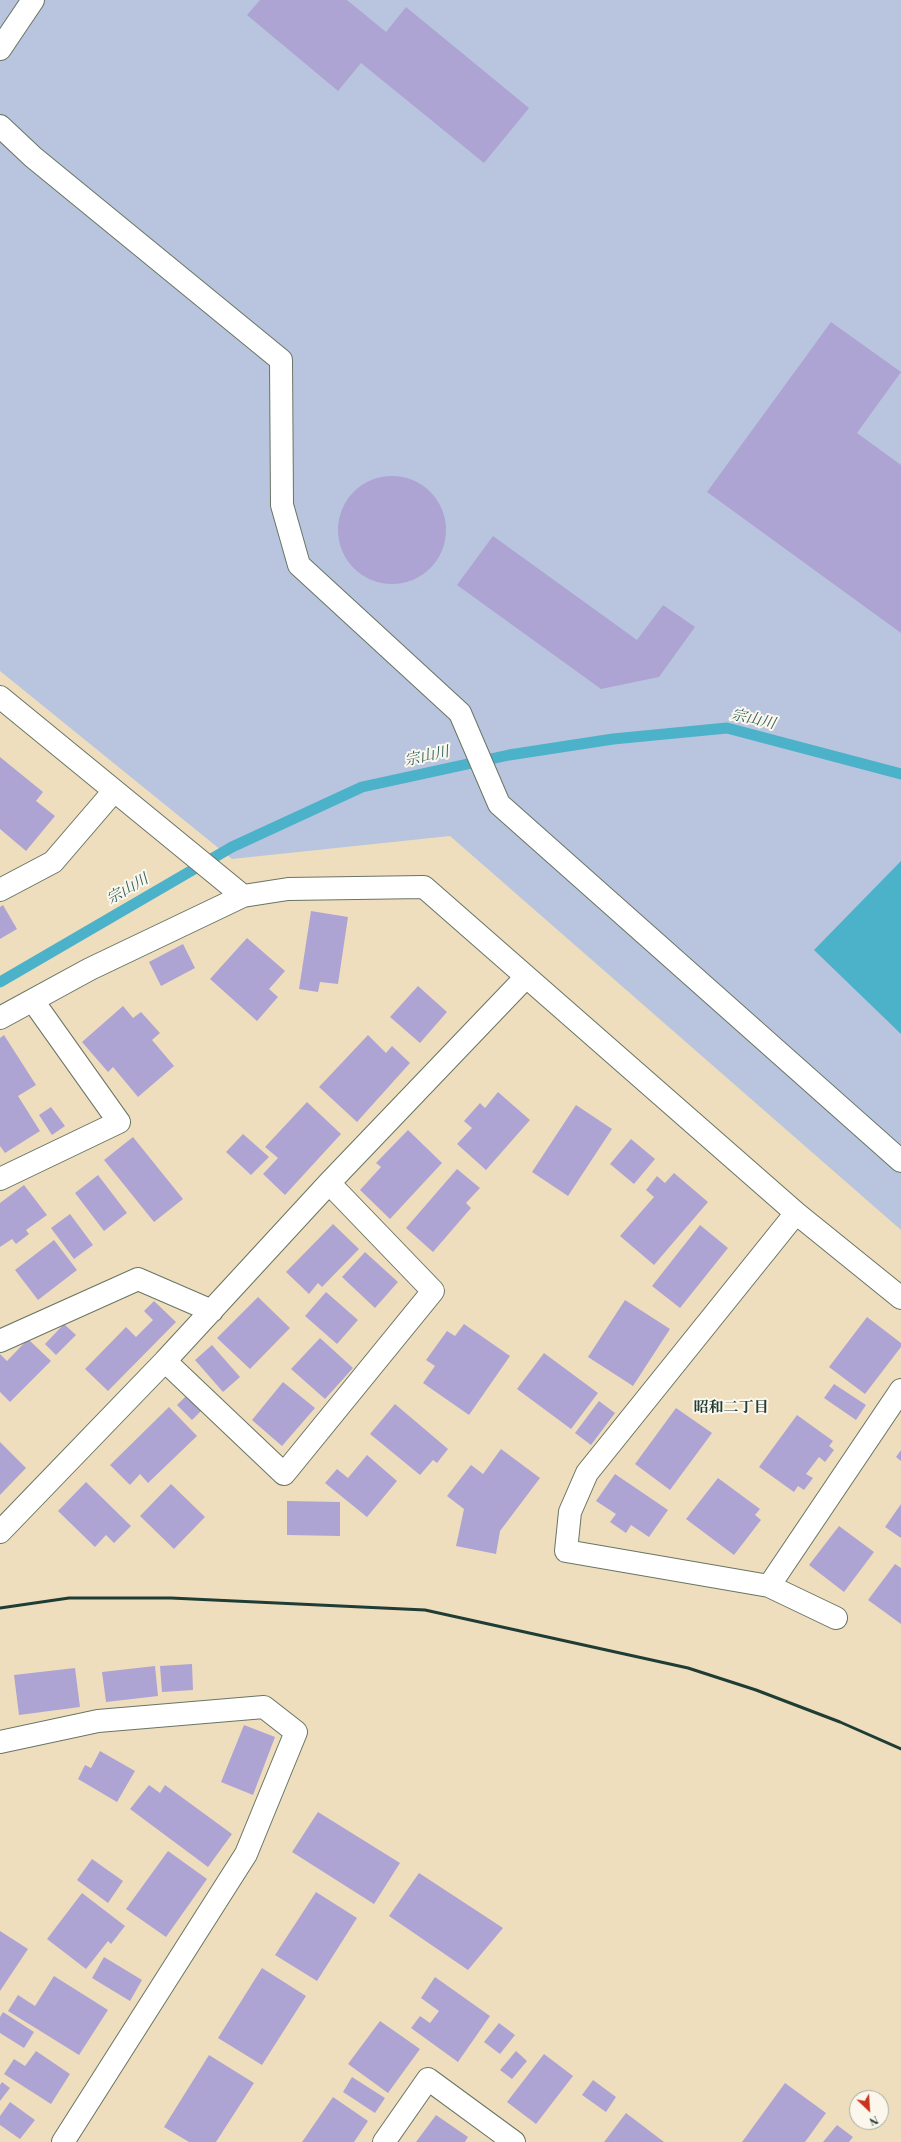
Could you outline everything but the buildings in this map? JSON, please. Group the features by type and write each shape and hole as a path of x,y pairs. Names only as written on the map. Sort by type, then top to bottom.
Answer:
{"street":[{"path":"0,49 33,0"},
{"path":"0,126 39,162 281,360 282,505 299,566 460,713 499,804 901,1161"},
{"path":"0,697 243,896"},
{"path":"0,890 53,862 114,791"},
{"path":"0,1018 90,969 243,896 288,889 424,887 796,1213 901,1298"},
{"path":"0,1532 165,1361 329,1183 526,977"},
{"path":"0,1179 119,1122 33,1001"},
{"path":"165,1361 284,1474 433,1291 329,1183"},
{"path":"796,1213 587,1473 570,1512 566,1551 769,1586 836,1618"},
{"path":"0,1341 138,1279 212,1311"},
{"path":"769,1586 901,1390"},
{"path":"0,1742 98,1720 264,1706 296,1732 246,1854 63,2142"},
{"path":"384,2142 428,2079 514,2142"}],"shaded area":[{"path":"0,0 901,0 901,1230 450,836 232,859 0,671"}],"water":[{"path":"901,861 901,1034 814,950"}],"waterway":[{"name":"宗山川","path":"0,982 232,847 362,787 509,755 613,739 727,728 901,774"}],"railway":[{"path":"0,1608 69,1598 171,1598 425,1610 688,1668 756,1690 840,1722 901,1749"}],"district":[{"name":"昭和二丁目","path":"731,1408"}]}
